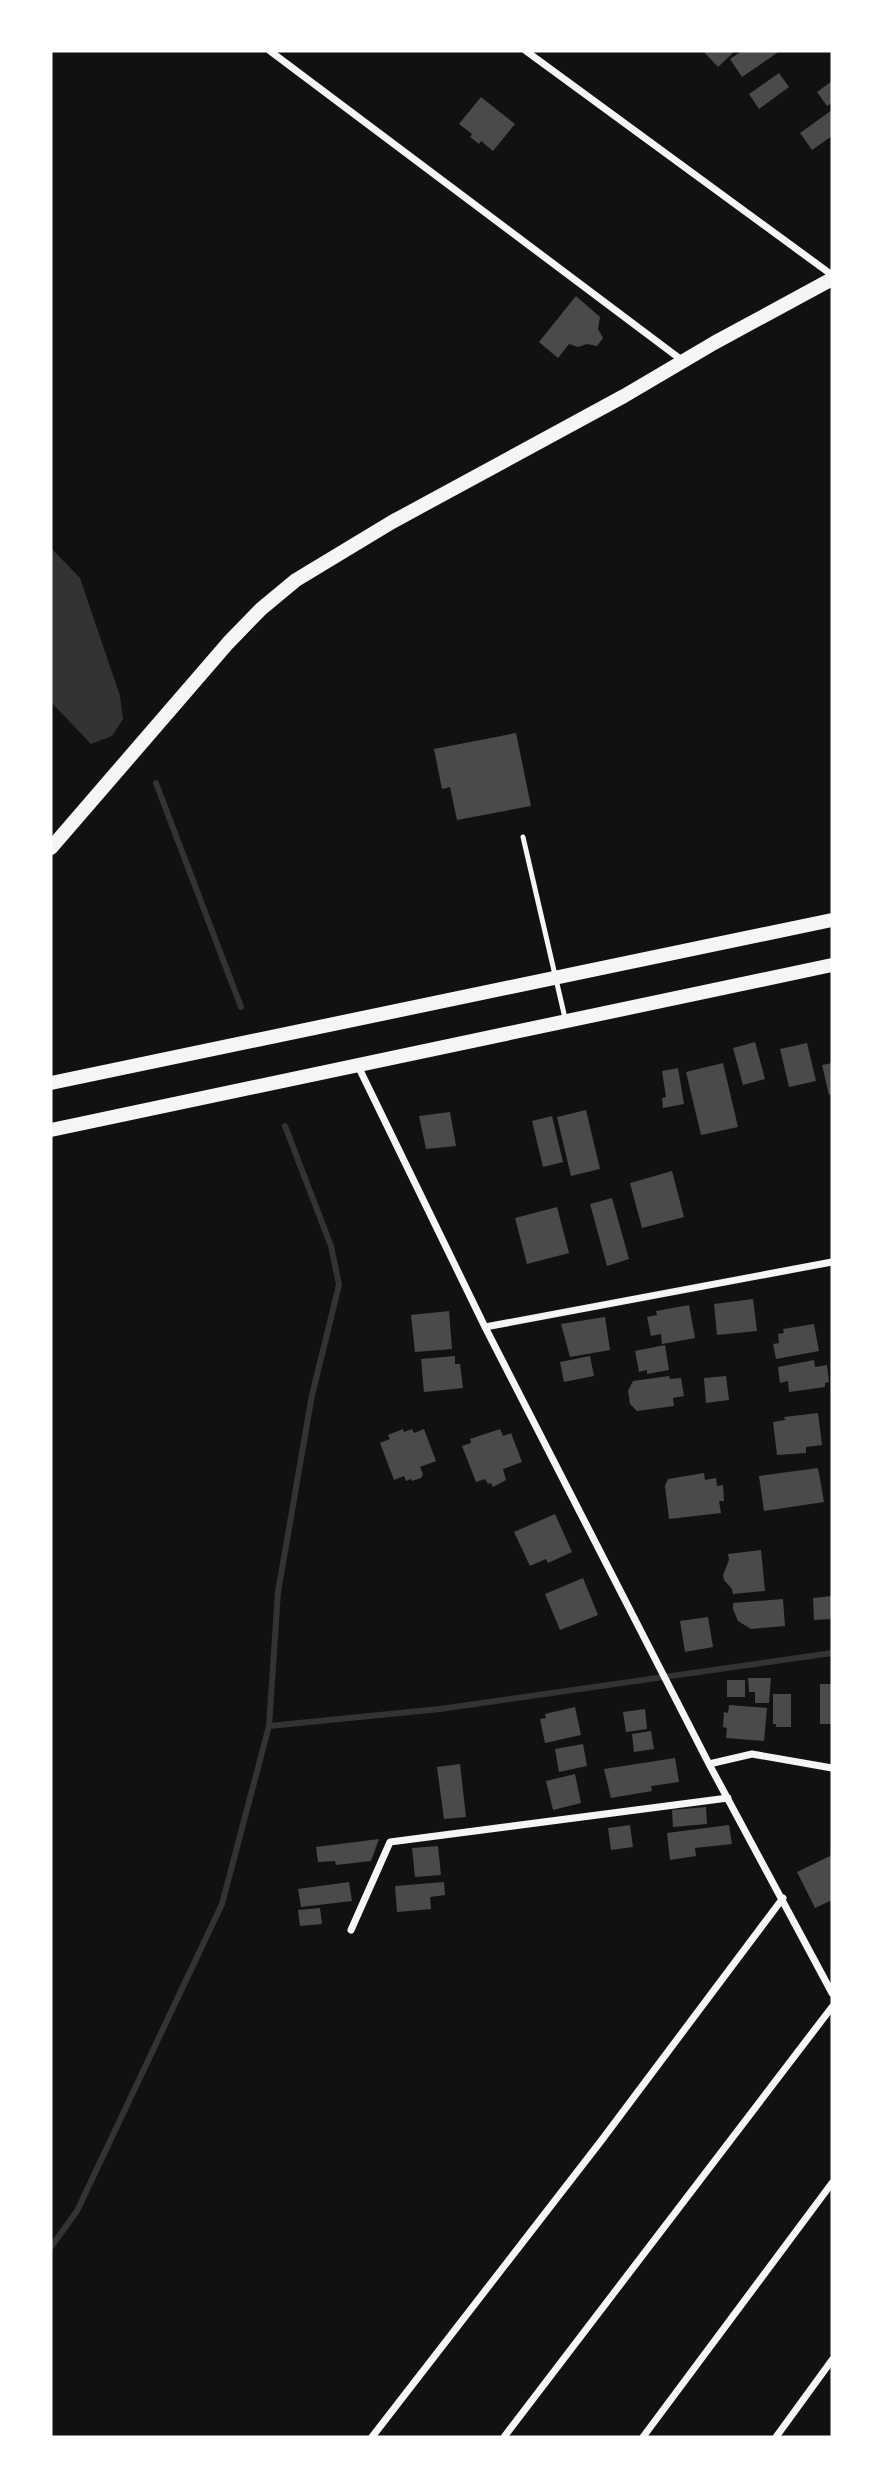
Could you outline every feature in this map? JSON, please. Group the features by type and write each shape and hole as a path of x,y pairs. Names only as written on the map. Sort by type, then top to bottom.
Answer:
{"main road":[{"path":"51,848 228,643 261,609 296,580 370,534 832,277"},
{"path":"51,1083 832,920"},
{"path":"51,1130 832,965"}],"street":[{"path":"270,51 683,361"},
{"path":"526,51 832,277"},
{"path":"358,1065 485,1327 709,1764 832,1993"},
{"path":"485,1327 832,1262"},
{"path":"709,1764 752,1754 832,1768"},
{"path":"351,1930 390,1842 728,1798"},
{"path":"372,2437 593,2152 783,1899"},
{"path":"504,2437 832,2007"},
{"path":"643,2437 832,2183"},
{"path":"776,2437 832,2360"}],"lane":[{"path":"523,837 565,1021"}],"shaded area":[{"path":"51,548 80,578 120,696 123,719 112,736 91,744 51,702"}],"building":[{"path":"703,51 735,51 718,67"},
{"path":"742,51 780,51 742,77 730,59"},
{"path":"779,73 789,87 759,109 749,94"},
{"path":"832,81 832,103 827,106 817,92"},
{"path":"481,97 515,124 493,151 481,141 479,144 470,137 472,134 459,124"},
{"path":"832,110 832,136 812,150 800,133"},
{"path":"576,296 600,317 598,329 603,338 597,346 587,344 578,347 569,344 558,358 539,342"},
{"path":"516,733 531,806 457,820 450,787 442,789 434,749"},
{"path":"755,1042 765,1079 743,1085 733,1048"},
{"path":"807,1043 816,1081 789,1087 780,1049"},
{"path":"723,1063 738,1127 701,1135 686,1072"},
{"path":"832,1063 832,1094 829,1095 822,1065"},
{"path":"678,1068 684,1104 663,1108 662,1098 666,1097 662,1071"},
{"path":"586,1110 600,1169 571,1176 557,1117"},
{"path":"450,1112 456,1146 426,1149 419,1116"},
{"path":"552,1116 563,1162 543,1167 532,1121"},
{"path":"672,1171 684,1217 642,1228 630,1183"},
{"path":"612,1198 629,1259 607,1266 590,1204"},
{"path":"557,1207 569,1253 527,1264 515,1218"},
{"path":"753,1299 757,1331 717,1335 714,1304"},
{"path":"689,1305 695,1338 662,1344 661,1334 651,1336 647,1317 657,1315 656,1311"},
{"path":"449,1311 452,1349 415,1352 411,1315"},
{"path":"605,1317 610,1350 570,1357 561,1324"},
{"path":"814,1324 819,1351 776,1359 773,1344 779,1343 778,1334 784,1333 783,1329"},
{"path":"665,1345 669,1370 647,1374 647,1370 639,1372 635,1351"},
{"path":"455,1356 455,1364 460,1364 463,1388 424,1392 421,1359"},
{"path":"590,1356 594,1376 564,1382 560,1362"},
{"path":"814,1360 815,1367 827,1365 829,1382 825,1383 825,1387 789,1392 788,1381 780,1383 778,1367"},
{"path":"669,1376 670,1379 681,1378 684,1396 673,1398 674,1406 637,1411 630,1404 628,1391 633,1381"},
{"path":"726,1376 729,1400 706,1403 704,1378"},
{"path":"818,1413 822,1445 806,1447 806,1453 777,1455 773,1422 785,1420 784,1417"},
{"path":"403,1429 404,1432 412,1429 414,1433 424,1429 436,1461 420,1467 423,1474 421,1478 412,1481 406,1481 404,1476 394,1480 380,1443 390,1439 388,1435"},
{"path":"500,1429 503,1436 511,1433 522,1462 503,1469 506,1480 493,1487 485,1479 476,1482 462,1446 471,1443 470,1439"},
{"path":"818,1468 824,1502 764,1511 759,1476"},
{"path":"704,1473 705,1480 716,1478 717,1486 723,1485 724,1501 719,1501 721,1513 669,1519 665,1486 668,1479"},
{"path":"555,1514 572,1552 548,1563 546,1559 530,1566 514,1532"},
{"path":"761,1550 765,1591 733,1594 723,1575 729,1560 728,1554"},
{"path":"583,1578 598,1615 560,1630 545,1594"},
{"path":"832,1596 832,1619 814,1620 813,1598"},
{"path":"783,1599 785,1626 751,1629 738,1621 733,1609 733,1603"},
{"path":"708,1617 713,1647 685,1652 680,1621"},
{"path":"748,1678 771,1678 769,1703 755,1703 755,1692 749,1692"},
{"path":"727,1680 745,1680 745,1697 727,1697"},
{"path":"820,1684 832,1684 832,1724 820,1724"},
{"path":"773,1694 791,1694 791,1727 776,1727 776,1724 773,1724"},
{"path":"729,1705 767,1708 764,1741 726,1738 727,1728 723,1727 724,1712 728,1713"},
{"path":"575,1707 581,1735 545,1743 540,1719 546,1718 545,1714"},
{"path":"645,1709 647,1729 626,1732 623,1712"},
{"path":"651,1731 654,1749 634,1752 632,1734"},
{"path":"583,1744 587,1766 559,1772 555,1749"},
{"path":"675,1758 679,1782 651,1786 652,1791 611,1798 604,1769"},
{"path":"460,1764 466,1817 444,1819 437,1767"},
{"path":"575,1774 581,1803 553,1810 546,1781"},
{"path":"706,1807 707,1824 673,1827 672,1810"},
{"path":"630,1825 633,1847 611,1850 608,1828"},
{"path":"729,1825 732,1844 695,1848 696,1856 670,1860 667,1833"},
{"path":"379,1839 371,1861 336,1865 335,1861 318,1862 316,1847"},
{"path":"438,1846 441,1875 415,1877 412,1848"},
{"path":"832,1855 832,1900 815,1908 797,1872"},
{"path":"349,1882 352,1901 301,1907 298,1889"},
{"path":"444,1882 445,1895 430,1897 431,1909 397,1912 395,1886"},
{"path":"320,1908 322,1924 300,1926 298,1910"}],"waterway":[{"path":"156,783 241,1007"},
{"path":"51,2247 77,2211 222,1904 269,1726 278,1592 312,1395 339,1285 331,1246 285,1126"},
{"path":"269,1726 440,1709 832,1653"}]}
